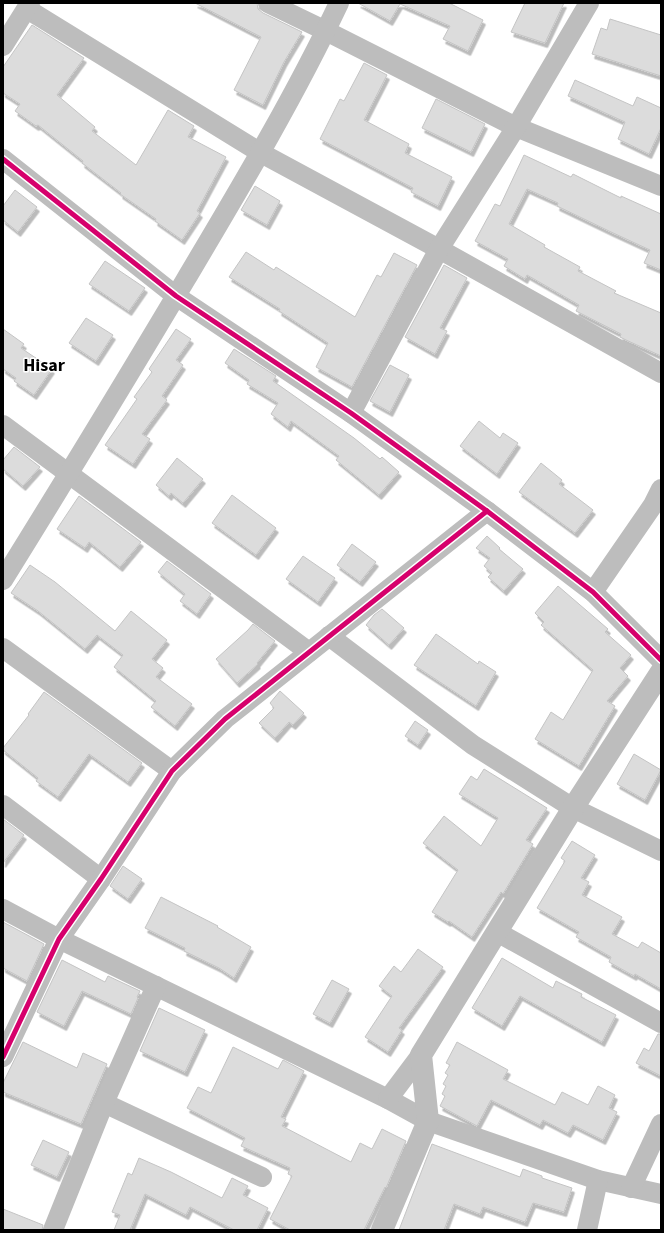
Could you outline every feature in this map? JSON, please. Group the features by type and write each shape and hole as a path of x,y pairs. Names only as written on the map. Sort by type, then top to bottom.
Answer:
{"street":[{"path":"268,3 516,127 661,186"},
{"path":"3,580 69,475 261,153 326,31 339,3"},
{"path":"351,413 439,249 516,127 589,3"},
{"path":"3,46 28,6 261,153 439,249 661,373"},
{"path":"3,159 176,296 351,413 487,511 593,592 661,660"},
{"path":"3,425 309,652"},
{"path":"593,592 653,505 661,489"},
{"path":"3,1057 59,939 101,879 172,771 225,719 487,511"},
{"path":"328,636 473,745 573,808 661,851"},
{"path":"3,648 172,771"},
{"path":"388,1099 421,1055 573,808 661,672"},
{"path":"3,805 101,879"},
{"path":"3,909 59,939 388,1099 428,1121 598,1180 661,1194"},
{"path":"497,932 661,1023"},
{"path":"53,1230 104,1103 156,986"},
{"path":"382,1230 428,1121 421,1055"},
{"path":"104,1103 262,1177"},
{"path":"631,1188 661,1124"},
{"path":"587,1230 598,1180"}],"building":[{"path":"195,3 257,3 258,9 263,13 302,32 284,62 263,105 234,90 261,37"},
{"path":"358,3 449,3 483,20 468,51 443,39 450,26 400,4 390,21"},
{"path":"525,3 564,3 545,43 511,32"},
{"path":"610,19 661,35 661,76 592,54 601,28 607,30"},
{"path":"32,25 84,58 57,95 95,127 92,131 136,165 168,110 194,126 188,137 226,157 197,211 200,213 182,240 155,221 156,219 120,194 121,193 82,163 83,161 38,125 36,126 15,111 20,104 3,93 3,67"},
{"path":"364,63 387,75 364,120 409,144 405,153 452,177 438,206 411,192 413,188 320,139 340,99 344,101"},
{"path":"575,80 633,106 637,97 661,108 661,128 649,154 618,139 625,122 568,96"},
{"path":"436,99 485,124 471,152 422,128"},
{"path":"524,155 571,177 573,174 621,198 621,196 661,214 661,270 644,263 650,250 557,206 558,203 527,189 509,224 545,245 544,247 580,267 578,271 616,291 614,293 661,313 661,356 620,337 621,334 576,311 579,305 527,275 525,279 504,266 508,259 475,241 495,204 500,206"},
{"path":"255,186 280,201 267,225 241,210"},
{"path":"15,190 37,207 18,232 3,220 3,206"},
{"path":"246,252 274,270 276,267 355,317 377,275 381,277 394,253 417,265 352,387 316,367 328,343 279,311 280,309 229,277"},
{"path":"105,261 145,288 129,311 89,284"},
{"path":"444,265 467,278 440,328 447,331 435,354 405,337"},
{"path":"86,318 113,335 96,361 69,343"},
{"path":"3,329 24,344 21,348 52,369 34,395 14,381 16,378 3,369"},
{"path":"176,329 191,339 176,360 183,365 162,396 167,400 142,434 150,439 133,464 105,445 137,399 134,397 152,372 149,369"},
{"path":"234,349 276,376 273,381 354,438 380,459 382,457 399,472 379,495 336,460 339,456 291,421 288,427 271,414 278,403 247,384 249,380 225,363"},
{"path":"390,365 409,375 390,412 370,401"},
{"path":"479,421 500,438 503,433 518,443 497,474 460,446"},
{"path":"14,447 40,467 23,486 3,469 3,460"},
{"path":"177,458 203,479 183,503 171,493 169,496 156,485"},
{"path":"541,463 562,480 559,484 593,510 575,533 519,492"},
{"path":"232,495 276,528 256,555 212,523"},
{"path":"79,496 141,542 120,567 89,542 85,548 57,529"},
{"path":"487,536 500,548 499,549 523,569 504,591 488,577 492,573 484,566 490,558 476,548"},
{"path":"352,544 376,562 360,582 337,565"},
{"path":"303,556 335,578 318,602 286,579"},
{"path":"167,561 211,594 197,614 180,601 185,594 158,572"},
{"path":"30,565 55,582 115,631 131,611 167,640 152,659 163,668 156,677 192,704 175,726 151,707 156,701 114,667 123,655 97,635 85,649 38,611 11,593"},
{"path":"558,586 608,629 605,632 631,655 620,668 628,676 607,701 615,706 579,766 535,739 551,712 563,720 593,670 541,625 544,622 535,613"},
{"path":"382,609 404,628 389,645 366,625 374,615"},
{"path":"253,624 275,641 257,663 258,664 237,683 216,659"},
{"path":"436,634 478,664 479,661 496,672 476,706 414,665"},
{"path":"280,691 304,713 293,725 289,722 275,738 259,723 274,708 270,703"},
{"path":"44,692 142,763 128,782 89,754 58,797 36,781 38,778 3,750"},
{"path":"415,721 428,730 418,745 405,736"},
{"path":"634,754 661,770 645,800 617,784"},
{"path":"484,769 547,808 526,840 533,844 503,894 501,892 472,937 449,921 448,922 432,912 458,870 423,843 444,816 481,846 498,818 459,794 471,776 477,780"},
{"path":"3,819 24,835 3,863"},
{"path":"572,841 595,855 581,878 589,882 582,895 622,917 612,934 638,948 642,942 661,953 661,989 635,974 634,976 609,962 611,957 576,937 579,932 537,908 565,861 561,858"},
{"path":"123,866 142,879 128,899 110,886"},
{"path":"161,897 218,926 217,927 251,947 234,978 219,968 184,951 185,948 145,928"},
{"path":"3,922 44,944 27,981 3,968"},
{"path":"418,949 443,967 399,1028 402,1030 388,1052 365,1037 392,996 379,986 394,966 401,972"},
{"path":"502,958 553,988 556,981 582,994 581,997 616,1015 602,1042 520,996 502,1026 472,1008"},
{"path":"62,960 105,982 108,976 140,991 131,1014 82,991 64,1026 37,1012"},
{"path":"332,980 349,989 330,1023 313,1014"},
{"path":"159,1008 205,1030 185,1072 140,1051"},
{"path":"658,1034 661,1034 661,1076 636,1063 644,1048 649,1051"},
{"path":"23,1042 77,1068 83,1053 107,1064 81,1124 3,1092 3,1083"},
{"path":"457,1042 508,1070 503,1079 555,1105 562,1092 588,1105 598,1086 615,1095 609,1108 617,1112 603,1140 573,1125 568,1133 543,1120 540,1125 491,1100 477,1126 440,1106 445,1096 442,1094 446,1086 443,1084 448,1075 445,1073 450,1065 446,1063"},
{"path":"233,1047 278,1069 283,1060 304,1071 281,1117 286,1119 282,1126 351,1162 360,1143 372,1149 382,1129 406,1141 386,1188 385,1187 364,1230 290,1230 270,1219 292,1176 288,1174 290,1168 241,1146 245,1138 187,1108 198,1087 211,1093"},
{"path":"43,1140 69,1152 57,1177 31,1165"},
{"path":"432,1144 520,1177 523,1169 542,1176 542,1178 572,1188 564,1212 533,1203 525,1222 483,1207 480,1214 454,1204 444,1230 399,1230"},
{"path":"139,1158 171,1172 222,1198 232,1178 248,1186 243,1195 268,1208 257,1230 234,1230 190,1207 186,1215 145,1194 130,1230 114,1230 120,1215 112,1212 128,1173 132,1175"},
{"path":"3,1209 43,1225 42,1230 3,1230"}],"cycle path":[{"path":"3,159 176,296 351,413 487,511 593,592 661,660"},
{"path":"3,1057 59,939 101,879 172,771 225,719 487,511"}],"district":[{"name":"Hisar","path":"44,365"}]}
